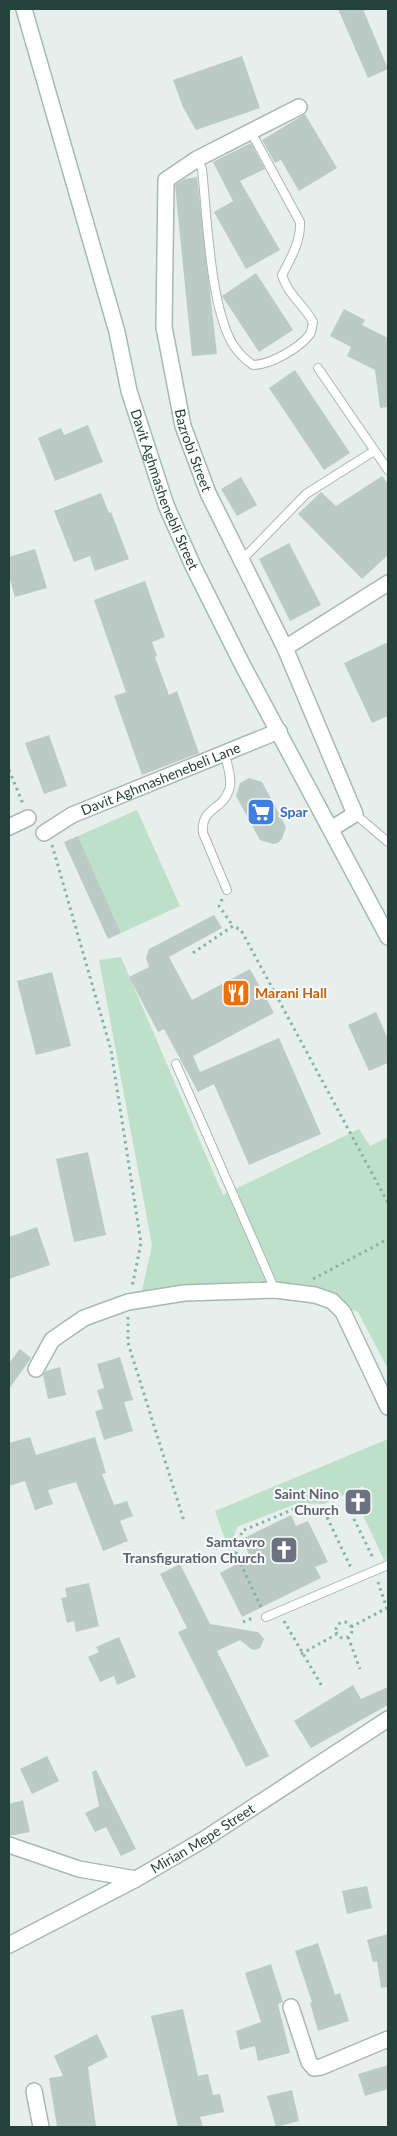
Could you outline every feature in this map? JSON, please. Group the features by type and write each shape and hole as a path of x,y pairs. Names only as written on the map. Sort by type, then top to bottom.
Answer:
{"street":[{"name":"Davit Aghmashenebli Street","path":"24,9 117,332 129,391 166,506 193,566 388,937"},
{"name":"Bazrobi Street","path":"299,107 196,159 166,180 164,327 183,426 208,492 240,562 285,648 355,814"},
{"path":"285,648 388,583"},
{"name":"Davit Aghmashenebeli Lane","path":"44,833 72,815 279,731"},
{"path":"331,829 355,814"},
{"path":"9,827 28,818"},
{"path":"36,1369 52,1340 84,1318 128,1302 184,1293 275,1290 306,1293 332,1301 343,1312 388,1407"},
{"name":"Mirian Mepe Street","path":"9,1945 136,1879 211,1835 388,1718"},
{"path":"9,1845 79,1869 136,1879"},
{"path":"291,2007 309,2062 314,2068 388,2039"},
{"path":"34,2091 42,2127"}],"lane":[{"path":"196,159 202,169 216,292 231,341 243,359 253,365 269,363 280,358 310,334 313,322 307,310 285,285 282,275 296,248 301,231 300,222 252,132"},
{"path":"318,368 388,470"},
{"path":"240,562 306,494 374,451"},
{"path":"226,754 230,784 229,792 203,818 202,825 227,890"},
{"path":"355,814 388,842"},
{"path":"176,1064 275,1290"},
{"path":"266,1617 355,1577 388,1565"}],"path":[{"path":"9,770 28,818"},
{"path":"44,833 54,847 111,1050 141,1243 136,1275 128,1302 128,1343 184,1521"},
{"path":"227,890 219,906 233,926 241,930 388,1203"},
{"path":"193,953 233,926"},
{"path":"306,1293 314,1278 388,1239"},
{"path":"266,1617 236,1554 242,1531 301,1506 326,1515 355,1577"},
{"path":"352,1513 378,1568"},
{"path":"351,1626 388,1610 377,1578"},
{"path":"283,1620 301,1654 323,1688"},
{"path":"337,1634 337,1626 340,1623 345,1622 351,1626"},
{"path":"348,1637 351,1634 351,1626"},
{"path":"301,1654 337,1634"},
{"path":"337,1634 340,1637 348,1637"},
{"path":"348,1637 360,1669"}],"green space":[{"path":"137,810 180,906 121,933 78,836"},
{"path":"121,957 223,1195 359,1129 370,1146 388,1137 388,1369 358,1312 258,1281 142,1291 152,1245 99,960"},
{"path":"388,1439 388,1559 384,1560 362,1513 373,1507 363,1486 324,1504 298,1503 237,1527 229,1551 215,1511"}],"building":[{"path":"338,9 363,9 388,69 368,78"},
{"path":"242,56 260,108 196,130 183,107 173,80"},
{"path":"305,114 337,168 299,191 281,160 275,163 262,140"},
{"path":"251,143 265,169 240,181 280,250 246,269 214,212 233,201 213,162"},
{"path":"197,177 217,354 192,356 175,185 185,179"},
{"path":"256,273 293,330 259,352 222,296"},
{"path":"344,309 365,320 362,325 388,338 388,407 380,408 375,370 347,356 351,347 330,336"},
{"path":"295,370 350,453 324,470 269,388"},
{"path":"88,425 103,462 55,481 38,438 61,428 64,435"},
{"path":"382,476 388,484 388,555 362,579 298,514 321,492 336,506"},
{"path":"241,477 257,505 237,516 221,489"},
{"path":"101,493 109,513 111,512 129,559 95,571 90,556 74,562 54,511"},
{"path":"289,543 321,605 290,621 259,559"},
{"path":"35,549 47,588 15,597 9,576 9,557"},
{"path":"145,581 165,637 152,642 157,656 155,657 169,695 177,691 199,753 142,775 114,696 126,692 94,600"},
{"path":"388,642 388,716 372,723 344,663"},
{"path":"49,735 67,786 44,794 25,743"},
{"name":"Spar","path":"249,778 262,782 286,827 282,839 278,843 273,844 260,840 236,796 240,783"},
{"path":"78,836 121,933 108,939 64,842"},
{"path":"214,915 222,928 169,957 192,1000 250,969 274,1013 193,1056 200,1072 279,1038 321,1134 249,1165 214,1084 198,1092 164,1029 158,1032 129,977 149,967 146,958 149,949"},
{"path":"52,972 71,1046 36,1055 17,981"},
{"path":"376,1012 388,1039 388,1063 369,1071 348,1025"},
{"path":"88,1152 106,1235 74,1242 56,1159"},
{"path":"37,1227 50,1265 9,1279 9,1237"},
{"path":"20,1349 31,1358 9,1389 9,1363"},
{"path":"120,1357 133,1400 124,1402 133,1431 104,1440 95,1411 103,1409 97,1390 104,1388 97,1364"},
{"path":"60,1367 66,1395 48,1399 43,1375 46,1371"},
{"path":"30,1437 36,1455 95,1437 106,1473 102,1474 114,1505 127,1501 133,1516 120,1521 128,1541 103,1551 76,1482 48,1490 53,1504 35,1510 25,1481 9,1486 9,1443"},
{"name":"Saint Nino Church","path":"363,1492 369,1504 354,1511 348,1500"},
{"name":"Samtavro Transfiguration Church","path":"291,1515 296,1526 308,1521 328,1562 315,1567 321,1578 242,1617 220,1573 250,1557 242,1539"},
{"path":"180,1564 210,1624 258,1632 264,1639 260,1648 255,1650 240,1640 217,1651 269,1756 246,1767 178,1632 187,1628 160,1574"},
{"path":"89,1583 99,1626 76,1632 74,1621 67,1623 61,1598 67,1597 65,1588"},
{"path":"119,1637 136,1677 117,1685 114,1676 100,1682 88,1657 99,1652 96,1647"},
{"path":"353,1685 361,1699 388,1687 388,1705 311,1748 294,1721"},
{"path":"47,1756 59,1781 32,1794 20,1769"},
{"path":"96,1770 136,1849 121,1856 106,1827 95,1832 85,1813 99,1806 92,1772"},
{"path":"23,1800 30,1832 9,1836 9,1804"},
{"path":"367,1886 372,1908 347,1914 342,1891"},
{"path":"388,1934 388,1987 381,1988 377,1961 373,1962 367,1940"},
{"path":"318,1943 335,1995 340,1993 349,2021 318,2031 310,2003 312,2002 295,1951"},
{"path":"271,1964 283,2002 278,2004 290,2053 258,2061 255,2046 240,2050 236,2031 261,2022 245,1973"},
{"path":"183,2009 198,2076 208,2074 213,2095 220,2094 224,2112 200,2117 203,2127 178,2127 151,2016"},
{"path":"97,2034 108,2057 88,2067 96,2127 57,2127 49,2078 63,2076 54,2056"},
{"path":"388,2065 388,2089 365,2096 358,2074"},
{"path":"292,2090 299,2121 276,2127 267,2096"}],"place":[{"name":"Spar","path":"261,812"},
{"name":"Marani Hall","path":"236,993"},
{"name":"Saint Nino Church","path":"358,1502"},
{"name":"Samtavro Transfiguration Church","path":"284,1550"}]}
